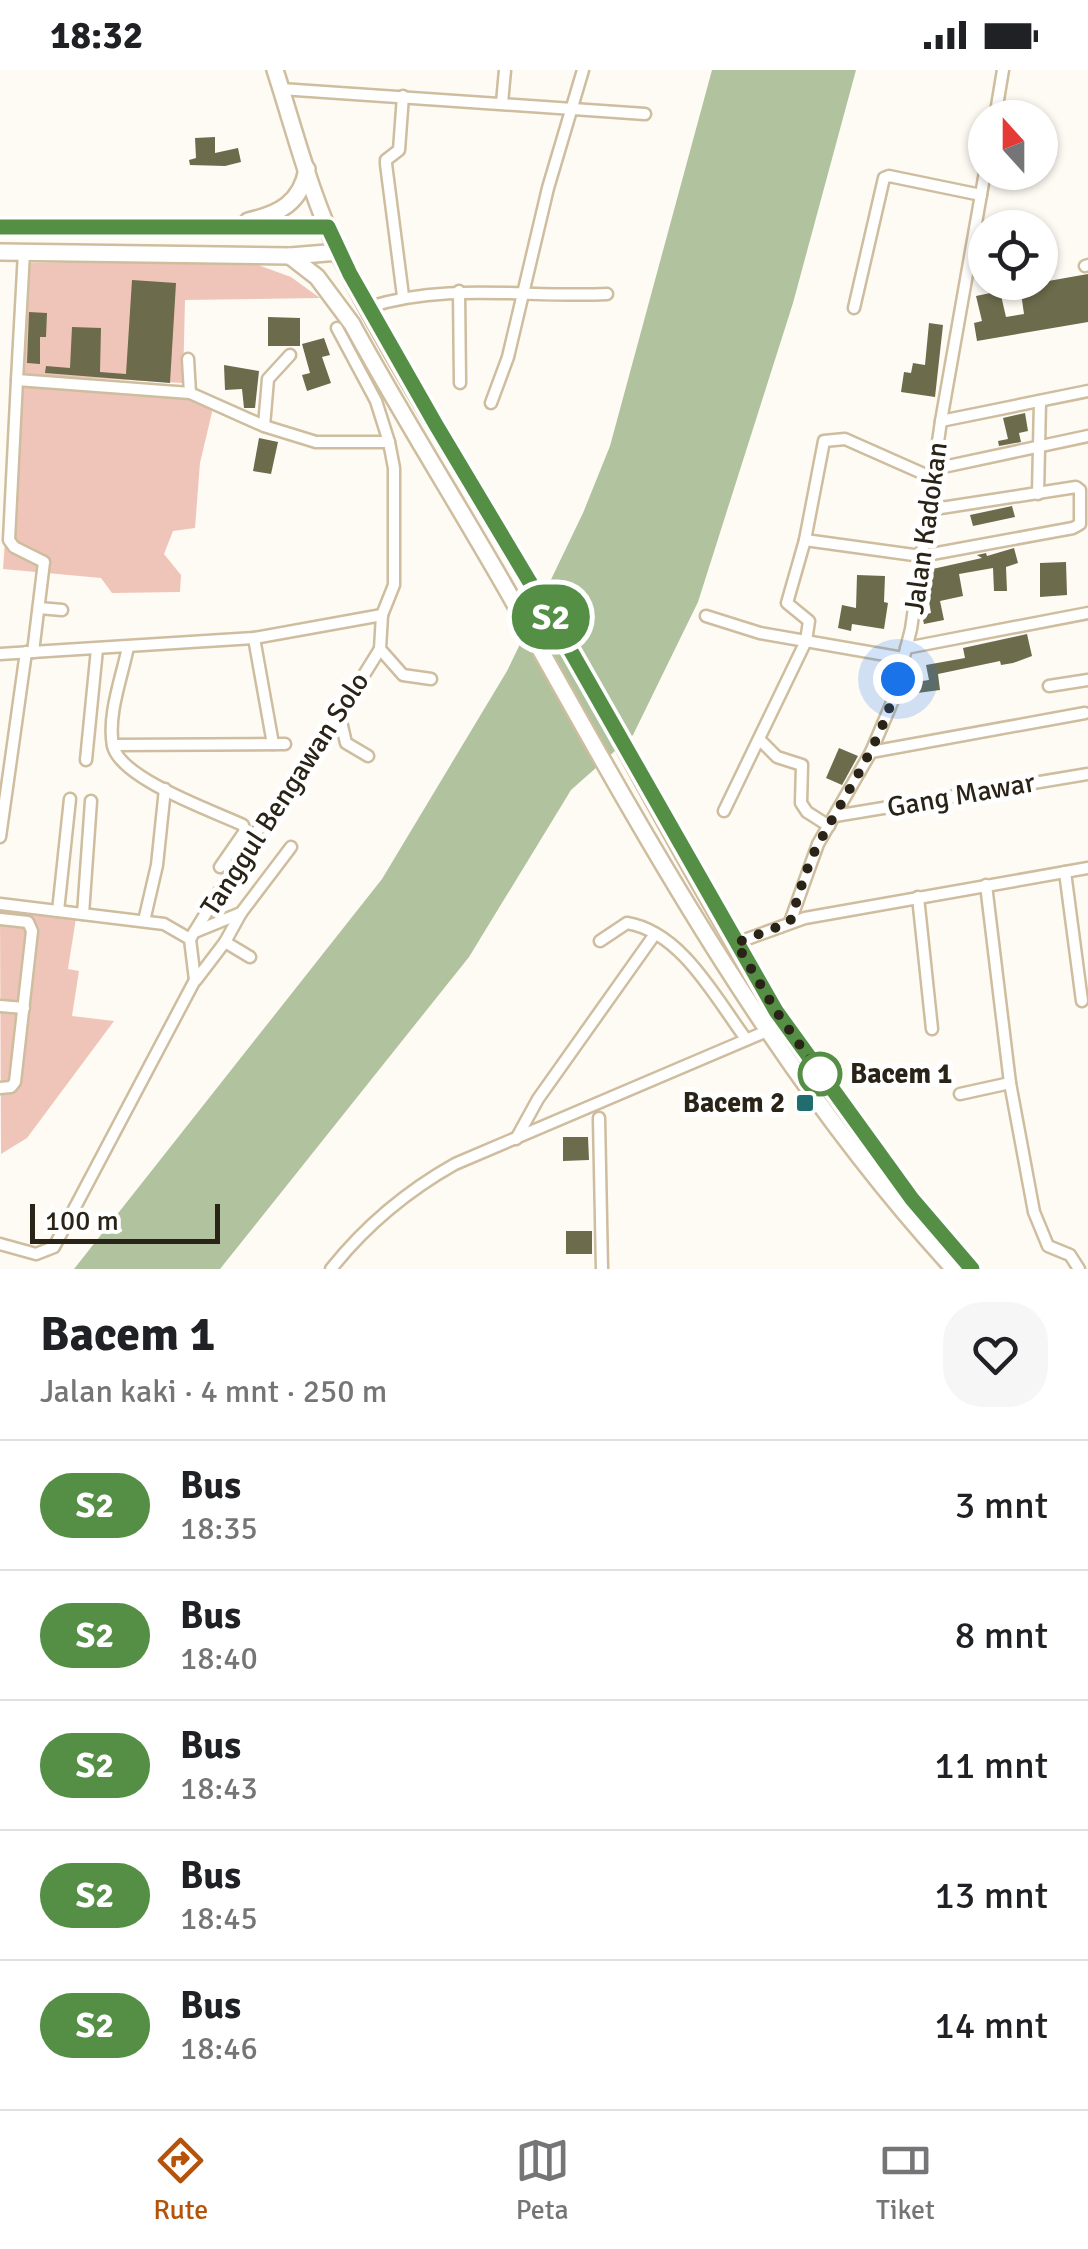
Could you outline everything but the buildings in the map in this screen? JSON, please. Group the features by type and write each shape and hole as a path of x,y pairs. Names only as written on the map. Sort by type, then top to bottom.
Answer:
{"main road":[{"path":"275,70 306,169 339,252 715,907 776,1011 906,1205 972,1269"},
{"path":"231,225 262,218 294,201 302,189 306,169"},
{"path":"4,227 328,227"},
{"path":"4,227 17,238 12,252 290,256 339,252"},
{"path":"41,227 34,237 42,252"},
{"path":"290,256 317,277 352,324 694,916 767,1032 954,1269"}],"street":[{"path":"502,102 505,70"},
{"path":"492,403 508,357 548,188 583,70"},
{"path":"998,100 1003,70"},
{"path":"281,89 645,114"},
{"path":"403,296 386,160 400,150 404,96"},
{"path":"854,308 884,178 982,195"},
{"name":"Jalan Kadokan","path":"790,922 807,871 871,752 893,700 905,653 983,190"},
{"path":"0,837 4,784 39,608 44,562 14,547 10,540 17,380 12,252"},
{"path":"459,291 460,383"},
{"path":"369,307 403,296 459,291 607,294"},
{"path":"336,328 376,401 394,468 394,585 382,615 380,650 403,675 431,679"},
{"path":"264,426 268,379 290,355"},
{"path":"188,359 190,393"},
{"path":"17,380 190,393 264,426 316,442 389,442"},
{"path":"941,421 1088,390"},
{"path":"1038,494 1040,400"},
{"path":"724,811 806,641 809,620 787,603 805,540 824,441 845,439 933,474 1088,436"},
{"path":"805,540 921,556 1080,524 1079,488 928,510"},
{"path":"39,608 62,610"},
{"path":"706,616 806,641 905,653 1088,613"},
{"path":"0,654 254,638 382,615"},
{"path":"254,638 272,744"},
{"path":"128,647 114,706 113,745 127,768 245,828 220,867"},
{"path":"86,760 96,649"},
{"name":"Tanggul Bengawan Solo","path":"193,935 255,834 340,716 380,650"},
{"path":"1049,686 1088,680"},
{"path":"871,752 1086,713"},
{"path":"340,716 346,743 368,756"},
{"path":"760,740 777,756 802,765 801,803 806,812 832,821"},
{"path":"113,745 285,744"},
{"name":"Gang Mawar","path":"832,821 1088,774"},
{"path":"144,921 156,865 165,789"},
{"path":"58,911 70,799"},
{"path":"83,914 92,800"},
{"path":"0,1244 36,1254 54,1247 196,980 292,846"},
{"path":"736,943 790,922 1088,868"},
{"path":"1065,872 1082,1001"},
{"path":"986,886 1019,1144 1042,1236 1052,1250 1070,1255 1079,1269"},
{"path":"918,897 932,1028"},
{"path":"0,904 164,924 193,935 241,913"},
{"path":"0,919 25,921 32,928 15,1082 11,1087 0,1088"},
{"path":"600,941 627,923 655,934 684,957 746,1040"},
{"path":"516,1139 538,1099 655,934"},
{"path":"193,935 196,980"},
{"path":"224,942 250,957"},
{"path":"0,1006 24,1008"},
{"path":"331,1269 372,1222 420,1184 456,1164 767,1032"},
{"path":"960,1094 1010,1084"},
{"path":"600,1118 602,1269"}],"shaded area":[{"path":"712,70 856,70 793,303 698,602 633,735 571,790 469,957 220,1269 74,1269 382,879 507,671 583,513 610,446"},
{"path":"244,260 291,277 320,298 185,300 183,383 16,374 20,263"},
{"path":"16,383 171,394 213,408 200,463 195,528 173,531 164,554 181,575 180,592 112,593 101,578 3,569"},
{"path":"0,910 76,918 68,969 79,971 72,1016 114,1021 27,1138 1,1154"}],"bus line":[{"name":"S2","path":"0,227 328,227 350,274 436,425 568,646 776,1011 912,1199 972,1269"}],"place":[{"name":"Bacem 1","path":"820,1074"},
{"name":"Bacem 2","path":"805,1103"}],"route":[{"path":"820,1074 776,1011 736,943 790,922 818,844 871,752 898,679"}]}
